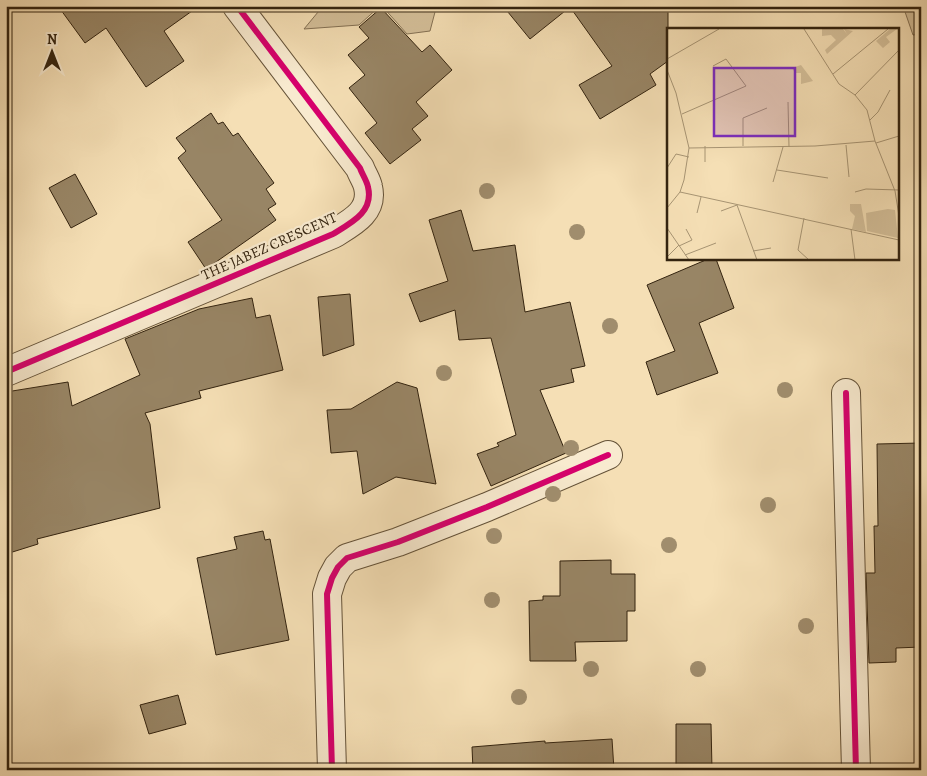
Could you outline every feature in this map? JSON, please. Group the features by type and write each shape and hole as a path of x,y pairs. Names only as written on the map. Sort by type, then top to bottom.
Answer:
{"street":[{"name":"THE JABEZ CRESCENT","path":"6,372 333,234 360,218 368,204 368,187 360,168 237,6"},
{"path":"846,393 856,770"},
{"path":"332,770 327,594 338,567 347,558 398,542 608,456"}],"shaded area":[{"path":"323,6 380,6 359,25 304,29"},
{"path":"382,6 424,6 435,12 430,31 407,34"},
{"path":"903,6 921,6 921,34 913,35"}],"building":[{"path":"58,6 199,6 164,31 184,61 146,87 106,28 85,43"},
{"path":"503,6 668,6 667,62 650,74 656,85 600,119 579,85 612,66 570,7 530,39"},
{"path":"381,8 422,52 430,45 452,70 416,102 428,116 412,129 421,140 390,164 365,133 377,123 349,88 365,75 348,55 369,38 359,27"},
{"path":"211,113 218,124 223,122 233,136 238,133 274,183 266,189 276,204 268,209 276,220 206,269 188,242 222,220 178,158 186,151 176,138"},
{"path":"75,174 97,214 71,228 49,188"},
{"path":"461,210 473,251 515,245 525,312 570,302 585,366 571,369 574,382 540,390 566,453 491,486 477,454 499,446 497,443 516,435 491,338 459,340 455,310 420,322 409,294 448,281 429,220"},
{"path":"706,260 716,260 734,308 699,323 718,373 657,395 646,362 675,351 647,285"},
{"path":"350,294 354,345 323,356 318,297"},
{"path":"252,298 256,318 270,315 283,370 199,391 201,398 145,413 150,424 160,508 37,539 38,544 6,554 6,392 68,382 72,406 140,375 125,339 199,309"},
{"path":"397,382 417,388 436,484 396,477 363,494 357,451 331,453 327,410 351,409"},
{"path":"921,443 921,647 896,648 896,662 869,663 866,573 875,573 874,526 878,526 877,444"},
{"path":"263,531 265,540 270,539 289,640 216,655 197,558 237,549 234,537"},
{"path":"611,560 611,574 635,574 635,611 627,611 627,641 575,642 576,661 530,661 529,601 543,600 543,596 560,596 560,561"},
{"path":"178,695 186,724 149,734 140,705"},
{"path":"676,724 711,724 712,770 676,770"},
{"path":"612,739 614,770 473,770 472,747 545,741 545,743"}],"cycle path":[{"path":"6,372 333,234 354,221 364,210 369,196 360,168 237,6"},
{"path":"846,393 856,770"},
{"path":"332,770 327,594 338,567 347,558 398,542 487,507 608,455"}]}
